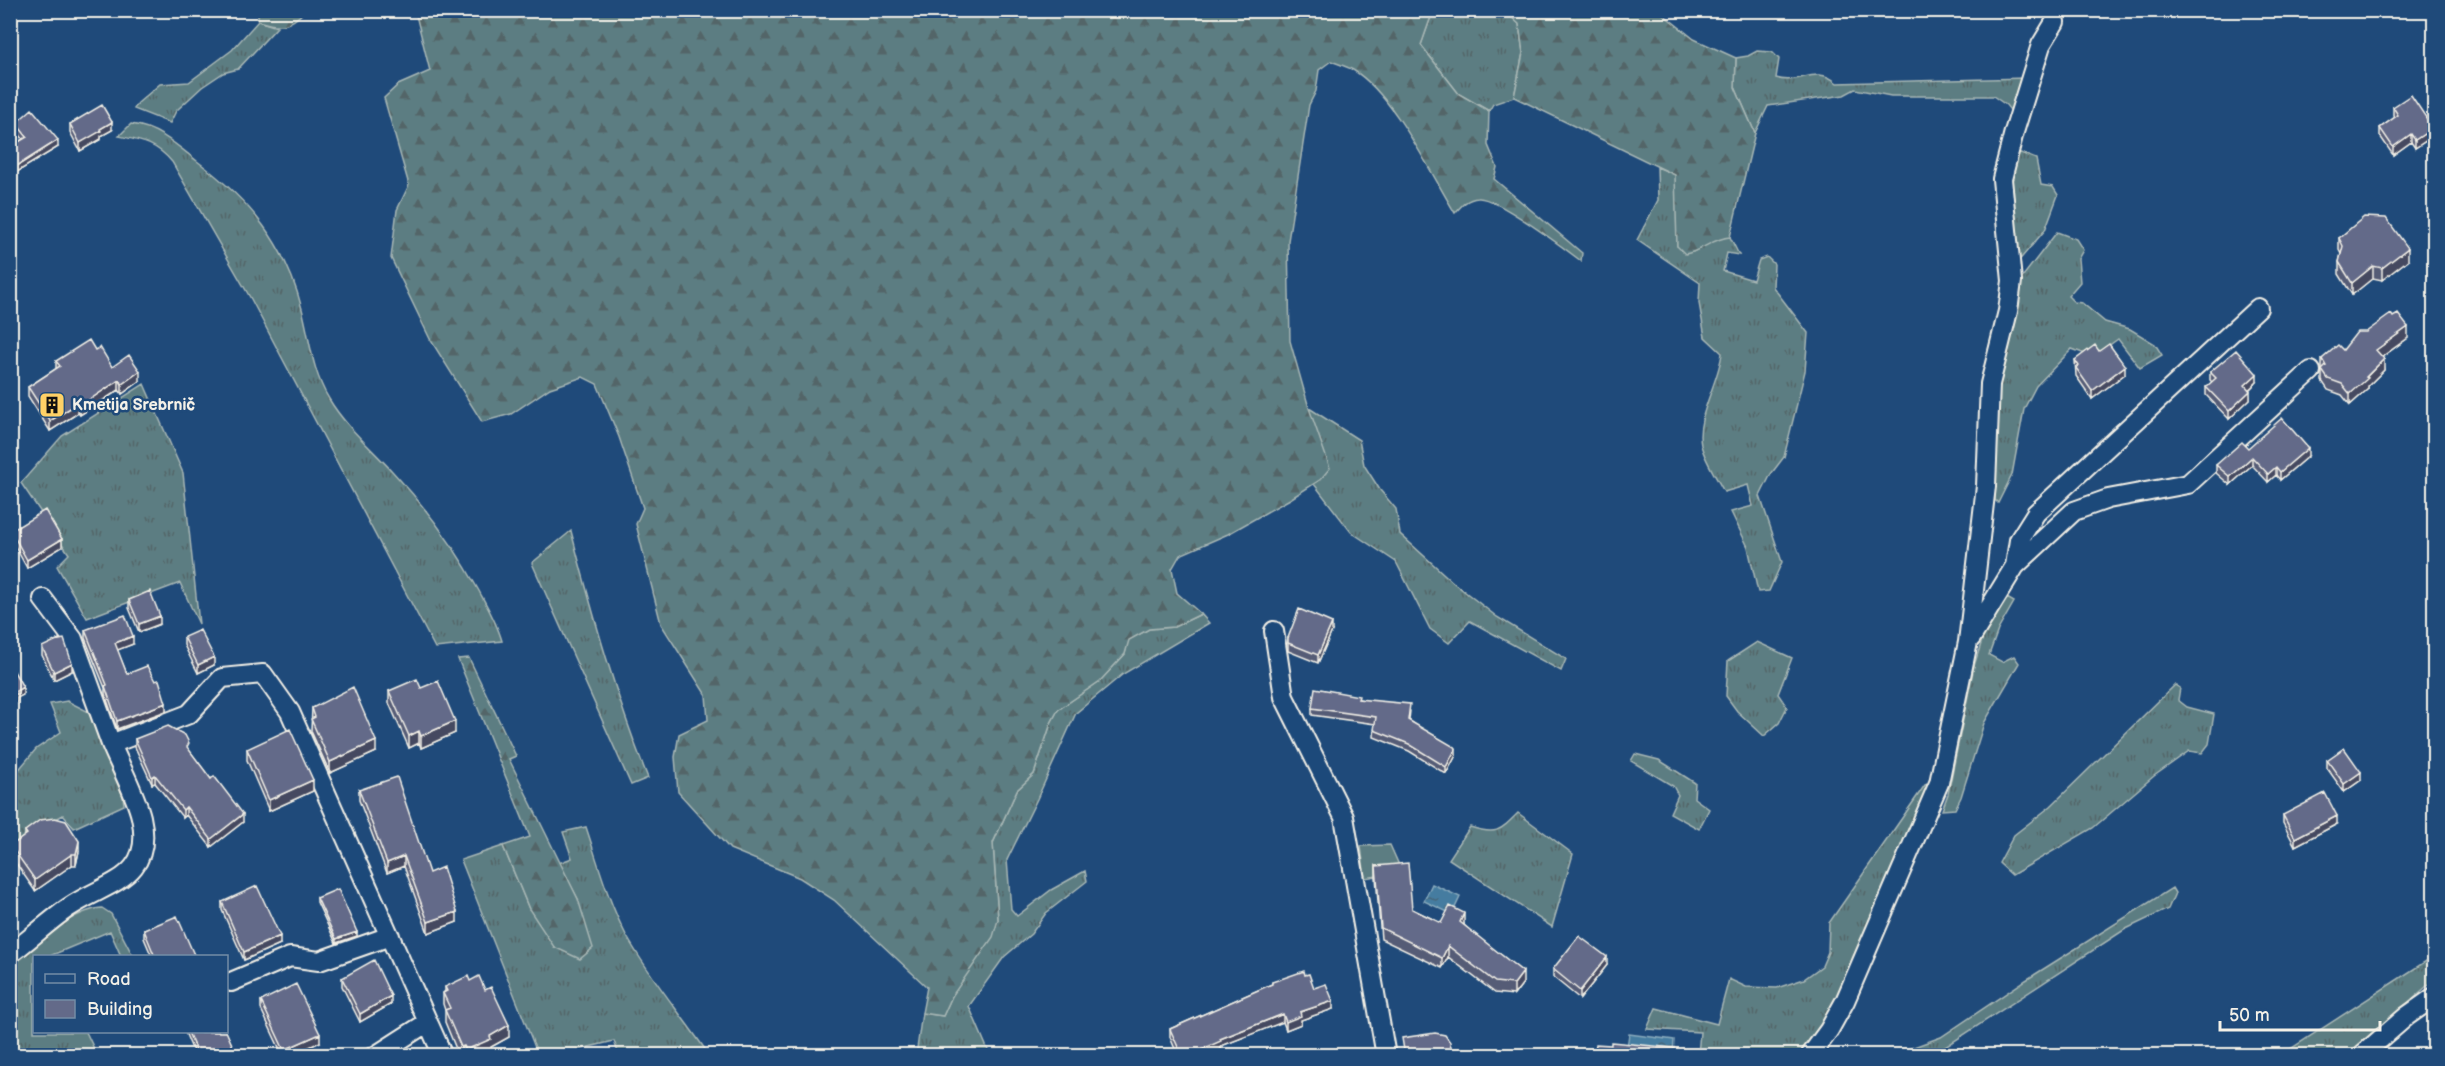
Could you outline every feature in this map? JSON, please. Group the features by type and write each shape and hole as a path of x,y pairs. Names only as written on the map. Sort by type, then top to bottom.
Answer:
{"street":[{"path":"1810,1056 1829,1030 1845,1001 1939,783 1968,642 1986,486 1990,384 2012,281 2002,179 2041,45 2055,22"},
{"path":"2015,566 2019,540 2036,513 2258,308"},
{"path":"1968,642 2015,566 2074,511 2108,499 2188,484 2311,371"},
{"path":"10,954 70,906 116,883 133,867 142,847 141,817 111,744 73,639 43,599"},
{"path":"1274,631 1284,697 1344,817 1386,1056"},
{"path":"111,744 189,714 222,678 263,674 290,712 443,1056"},
{"path":"231,982 290,957 319,962 390,936"},
{"path":"2361,1056 2407,1016 2434,997"},
{"path":"375,1056 428,1022"}],"green space":[{"path":"258,10 305,11 294,21 283,25 272,25 258,21"},
{"path":"415,11 1433,11 1421,45 1459,94 1489,111 1488,145 1497,167 1494,179 1582,253 1581,261 1530,224 1487,200 1478,198 1471,200 1455,213 1410,135 1368,81 1353,70 1331,61 1319,70 1316,91 1309,105 1288,241 1290,341 1309,408 1330,468 1320,480 1290,499 1228,534 1180,555 1172,569 1177,593 1201,614 1174,627 1149,629 1129,640 1125,654 1100,681 1058,710 1051,723 1034,774 1017,790 993,843 998,920 993,937 952,996 943,1016 922,1013 927,987 834,900 800,878 730,849 678,792 675,757 679,734 708,720 706,695 661,624 636,524 643,508 619,437 597,384 583,377 550,388 511,414 482,422 430,339 391,258 397,210 409,185 384,98 398,85 430,71"},
{"path":"1433,11 1505,11 1519,24 1523,53 1514,97 1493,104 1489,111 1459,94 1421,45"},
{"path":"1505,11 1659,11 1694,39 1736,58 1735,87 1755,133 1730,237 1685,254 1677,246 1675,175 1514,97 1523,53 1519,24"},
{"path":"258,21 277,27 238,69 223,73 202,87 176,111 170,123 134,109 160,84 189,82 232,50"},
{"path":"1757,51 1772,52 1779,59 1776,78 1785,80 1814,75 1822,75 1837,83 2025,78 2014,115 2006,105 1993,96 1891,96 1855,89 1844,95 1768,106 1755,133 1735,87 1736,58 1748,56"},
{"path":"131,124 158,133 182,149 233,191 263,225 286,264 295,286 315,366 329,399 350,428 405,485 439,528 479,591 502,641 435,648 251,299 172,162 160,151 142,141 119,136"},
{"path":"2018,152 2036,159 2041,185 2053,187 2058,195 2045,230 2017,263 2008,197"},
{"path":"1657,167 1676,175 1677,246 1693,252 1718,238 1730,237 1739,255 1727,253 1723,271 1753,280 1759,260 1767,257 1774,264 1773,287 1808,333 1805,371 1784,457 1771,474 1760,496 1782,562 1769,591 1758,592 1748,547 1731,512 1753,506 1748,485 1724,492 1701,445 1701,423 1717,376 1722,353 1705,337 1699,303 1700,283 1637,240 1658,200"},
{"path":"2057,232 2076,239 2083,250 2078,259 2080,282 2068,296 2074,302 2082,303 2105,322 2130,329 2155,344 2162,355 2140,368 2118,339 2093,357 2072,349 2036,386 2024,409 2012,475 1998,503 1995,500 1997,397 2016,310 2020,280"},
{"path":"144,384 183,473 199,624 180,583 87,618 57,566 69,554 21,483 62,436"},
{"path":"1309,408 1359,440 1364,465 1396,509 1400,534 1455,584 1497,617 1566,659 1561,671 1470,621 1449,643 1430,629 1396,562 1351,532 1314,484 1320,480"},
{"path":"571,531 606,656 648,778 631,785 532,563"},
{"path":"2007,598 2014,602 1998,630 1989,655 2002,662 2014,656 2019,663 1984,723 1961,797 1955,809 1942,810 1948,794 1974,666 1984,634"},
{"path":"1201,614 1209,623 1123,674 1076,713 1007,860 1011,909 1017,916 1051,890 1085,871 1087,881 1046,913 1031,934 1004,957 969,1006 990,1055 916,1056 922,1013 943,1016 952,996 998,920 993,843 1017,790 1034,774 1051,723 1058,710 1100,681 1125,654 1128,640 1149,629 1174,627"},
{"path":"1757,642 1792,658 1778,694 1787,707 1779,723 1764,736 1737,711 1726,696 1728,661"},
{"path":"469,658 516,756 509,759 578,899 593,948 580,959 554,947 529,909 503,846 530,837 458,659"},
{"path":"2175,685 2180,688 2178,700 2187,707 2214,714 2209,744 2202,753 2189,751 2154,776 2093,828 2012,875 1999,863 2014,835 2051,806"},
{"path":"67,701 91,713 123,796 124,805 74,828 63,815 11,845 11,779 36,749 61,732 50,704"},
{"path":"1635,754 1659,760 1695,783 1694,798 1709,809 1699,829 1670,813 1678,795 1673,786 1631,761"},
{"path":"1931,783 1839,998 1804,1055 1698,1055 1700,1032 1647,1029 1656,1008 1717,1024 1729,979 1746,987 1777,988 1804,979 1822,966 1828,952 1829,923 1925,785"},
{"path":"1518,813 1573,854 1552,927 1449,859 1470,827 1486,831 1497,830"},
{"path":"586,827 609,895 626,935 709,1055 619,1055 614,1041 556,1055 538,1055 461,860 503,846 529,909 578,899 559,863 572,858 563,832"},
{"path":"1390,845 1402,872 1365,878 1361,846"},
{"path":"2172,888 2175,893 2168,909 2124,930 1933,1055 1892,1055 1941,1037 2026,980"},
{"path":"102,908 111,914 132,955 121,955 110,931 52,955 33,955 33,1033 86,1033 97,1055 11,1055 10,965 41,939 66,922 90,910"},
{"path":"2434,956 2434,980 2347,1055 2281,1055"}],"water":[{"path":"1432,884 1460,897 1452,914 1424,901"},
{"path":"1629,1034 1674,1040 1673,1053 1627,1047"}],"building":[{"path":"2411,95 2433,128 2415,140 2411,134 2393,147 2380,128 2398,115 2393,107"},
{"path":"102,105 112,122 80,143 70,124"},
{"path":"32,109 58,140 17,166 10,155 10,147 27,137 16,123"},
{"path":"2364,217 2386,218 2408,248 2382,268 2373,266 2352,283 2339,262 2343,246 2339,238"},
{"path":"2391,314 2393,317 2398,314 2408,327 2376,350 2384,359 2366,377 2368,378 2350,394 2342,384 2328,379 2322,370 2326,366 2322,359 2338,345 2343,350 2357,332 2366,332"},
{"path":"89,340 95,350 100,347 112,367 129,355 140,371 122,384 119,380 80,406 78,403 50,421 28,387 60,366 56,361"},
{"path":"2109,344 2125,366 2092,391 2076,368 2079,366 2075,360 2095,345 2099,351"},
{"path":"2236,350 2257,374 2245,385 2250,391 2229,411 2206,387 2216,378 2210,372"},
{"path":"2282,418 2308,448 2280,472 2276,467 2268,474 2252,457 2230,477 2216,465 2242,442 2248,448"},
{"path":"45,510 62,539 27,560 11,531"},
{"path":"150,591 160,616 139,624 129,600"},
{"path":"1299,609 1332,623 1318,655 1288,643"},
{"path":"125,615 133,636 115,643 127,674 147,666 155,681 159,680 166,703 117,721 105,686 107,685 85,630"},
{"path":"200,630 214,657 198,665 184,637"},
{"path":"64,639 72,663 54,672 42,647"},
{"path":"12,668 23,687 10,698 10,669"},
{"path":"417,679 421,688 438,681 455,721 421,736 419,731 409,736 389,691"},
{"path":"353,687 376,741 330,762 311,719 315,717 312,708"},
{"path":"1315,688 1359,696 1358,699 1410,704 1408,720 1456,748 1446,767 1409,744 1374,730 1376,717 1312,708"},
{"path":"168,726 185,735 189,743 187,747 211,779 214,776 243,814 211,839 186,807 183,810 155,775 152,777 135,739"},
{"path":"290,729 313,780 269,800 247,749"},
{"path":"2344,748 2361,772 2344,784 2327,760"},
{"path":"397,777 429,873 443,867 457,912 428,922 404,856 387,863 359,790"},
{"path":"2325,793 2337,816 2295,838 2283,815"},
{"path":"55,818 66,821 79,841 76,854 72,854 35,880 11,846 27,834 25,831 40,820"},
{"path":"1408,863 1412,909 1441,923 1450,906 1464,913 1460,922 1523,972 1514,984 1495,982 1448,946 1442,958 1381,928 1376,866"},
{"path":"257,886 280,936 244,952 222,902"},
{"path":"338,889 357,932 336,939 317,898"},
{"path":"177,916 194,955 154,955 144,930"},
{"path":"1579,936 1607,957 1580,991 1553,969"},
{"path":"374,960 391,996 360,1014 342,978"},
{"path":"1304,971 1305,975 1309,974 1314,988 1326,984 1333,1001 1300,1012 1301,1016 1286,1022 1283,1014 1220,1039 1221,1041 1203,1049 1204,1052 1196,1056 1182,1056 1170,1029 1272,984 1272,982"},
{"path":"468,976 470,981 479,976 485,990 491,987 509,1025 490,1036 491,1039 466,1050 464,1046 461,1047 445,1010 450,1008 443,993 447,991 445,987"},
{"path":"296,984 320,1034 284,1050 261,1001"},
{"path":"188,1033 227,1033 237,1056 198,1056"},
{"path":"1435,1033 1445,1035 1450,1042 1452,1056 1405,1056 1402,1038"},
{"path":"1611,1042 1674,1048 1674,1052 1678,1052 1677,1056 1594,1056 1596,1044 1611,1045"}],"place":[{"name":"Kmetija Srebrnič","path":"52,405"}]}
